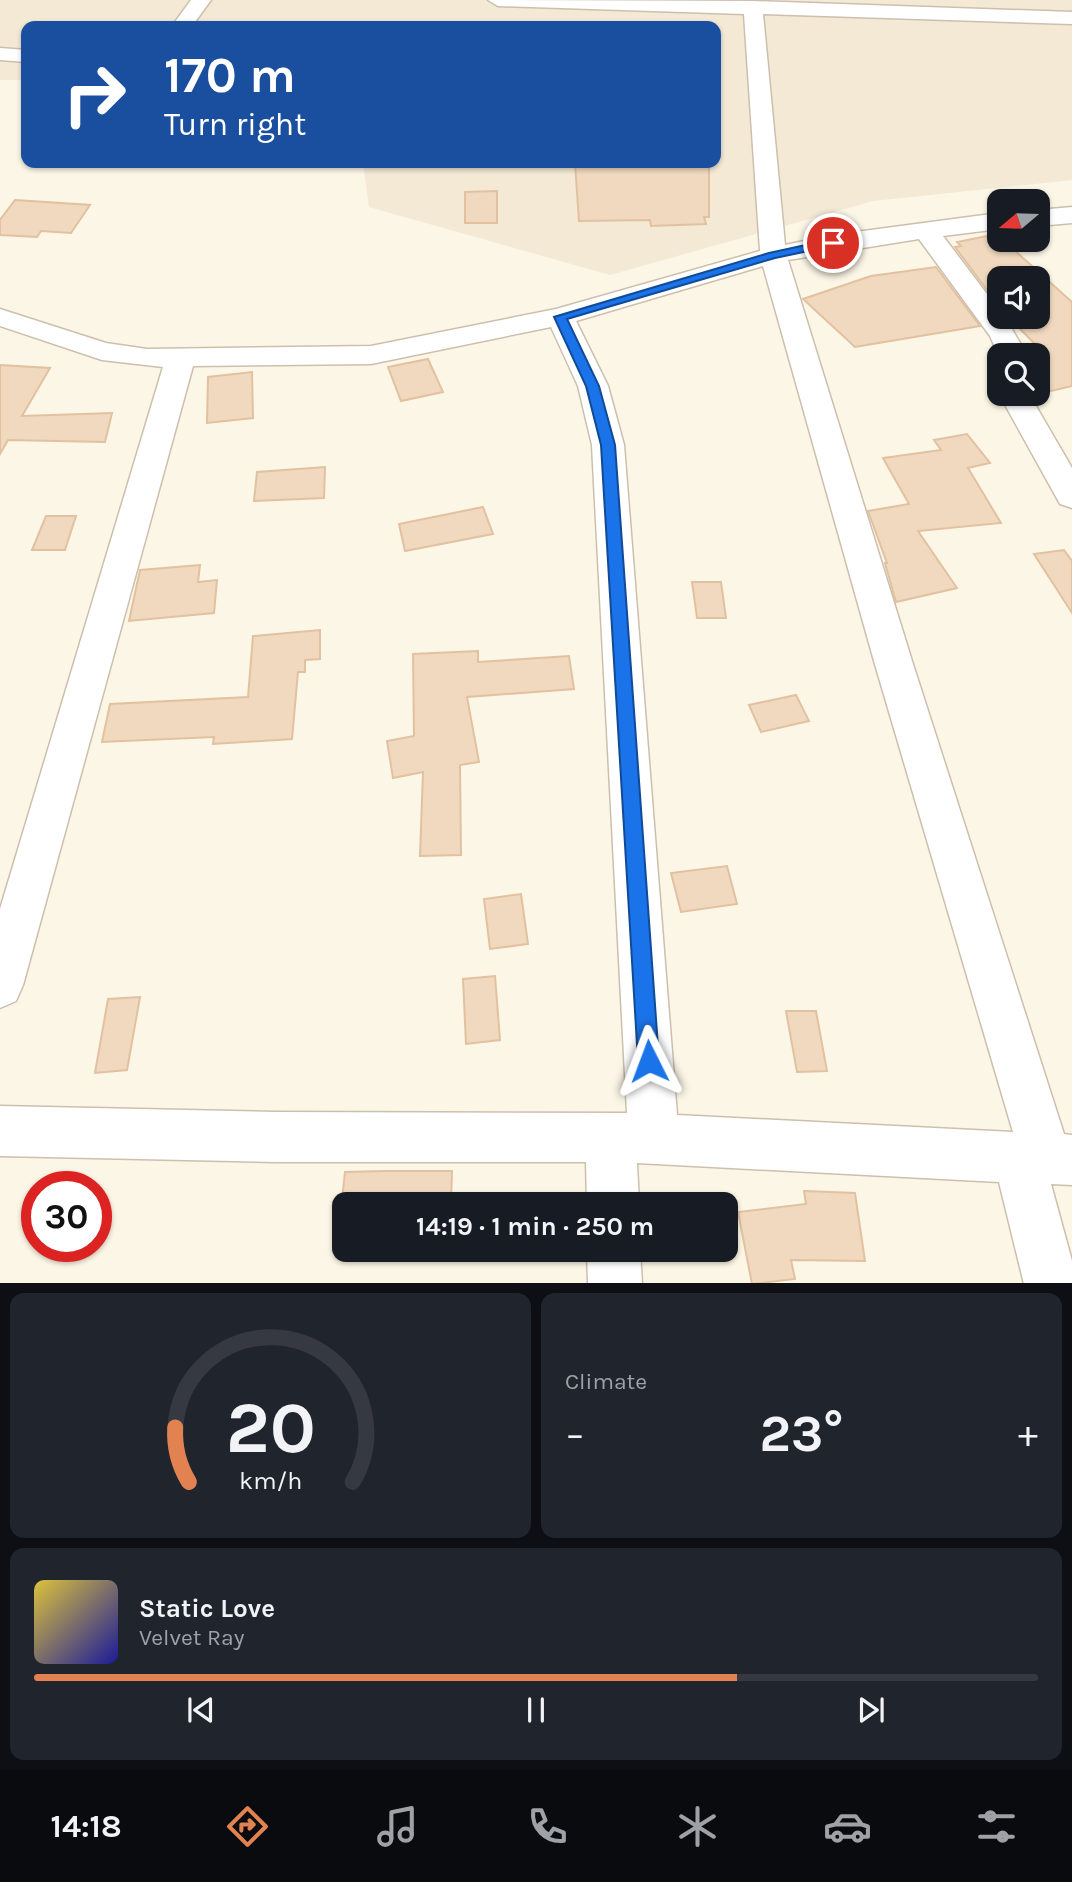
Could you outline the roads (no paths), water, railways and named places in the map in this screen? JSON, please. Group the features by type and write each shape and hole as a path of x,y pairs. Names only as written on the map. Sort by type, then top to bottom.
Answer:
{"street":[{"path":"186,21 201,0"},
{"path":"498,0 905,6 1060,18"},
{"path":"586,21 592,2"},
{"path":"746,4 773,255 893,661 1045,1157 1051,1283"},
{"path":"0,54 21,55"},
{"path":"1050,217 1072,215"},
{"path":"0,317 102,351 180,360 371,355 560,317 773,255 833,243 987,223"},
{"path":"926,232 1008,343"},
{"path":"560,317 593,386 608,445 632,1138 616,1192"},
{"path":"0,985 180,360"},
{"path":"1021,406 1072,496"},
{"path":"0,1132 275,1138 632,1138 1045,1157"},
{"path":"614,1262 615,1283"}]}
